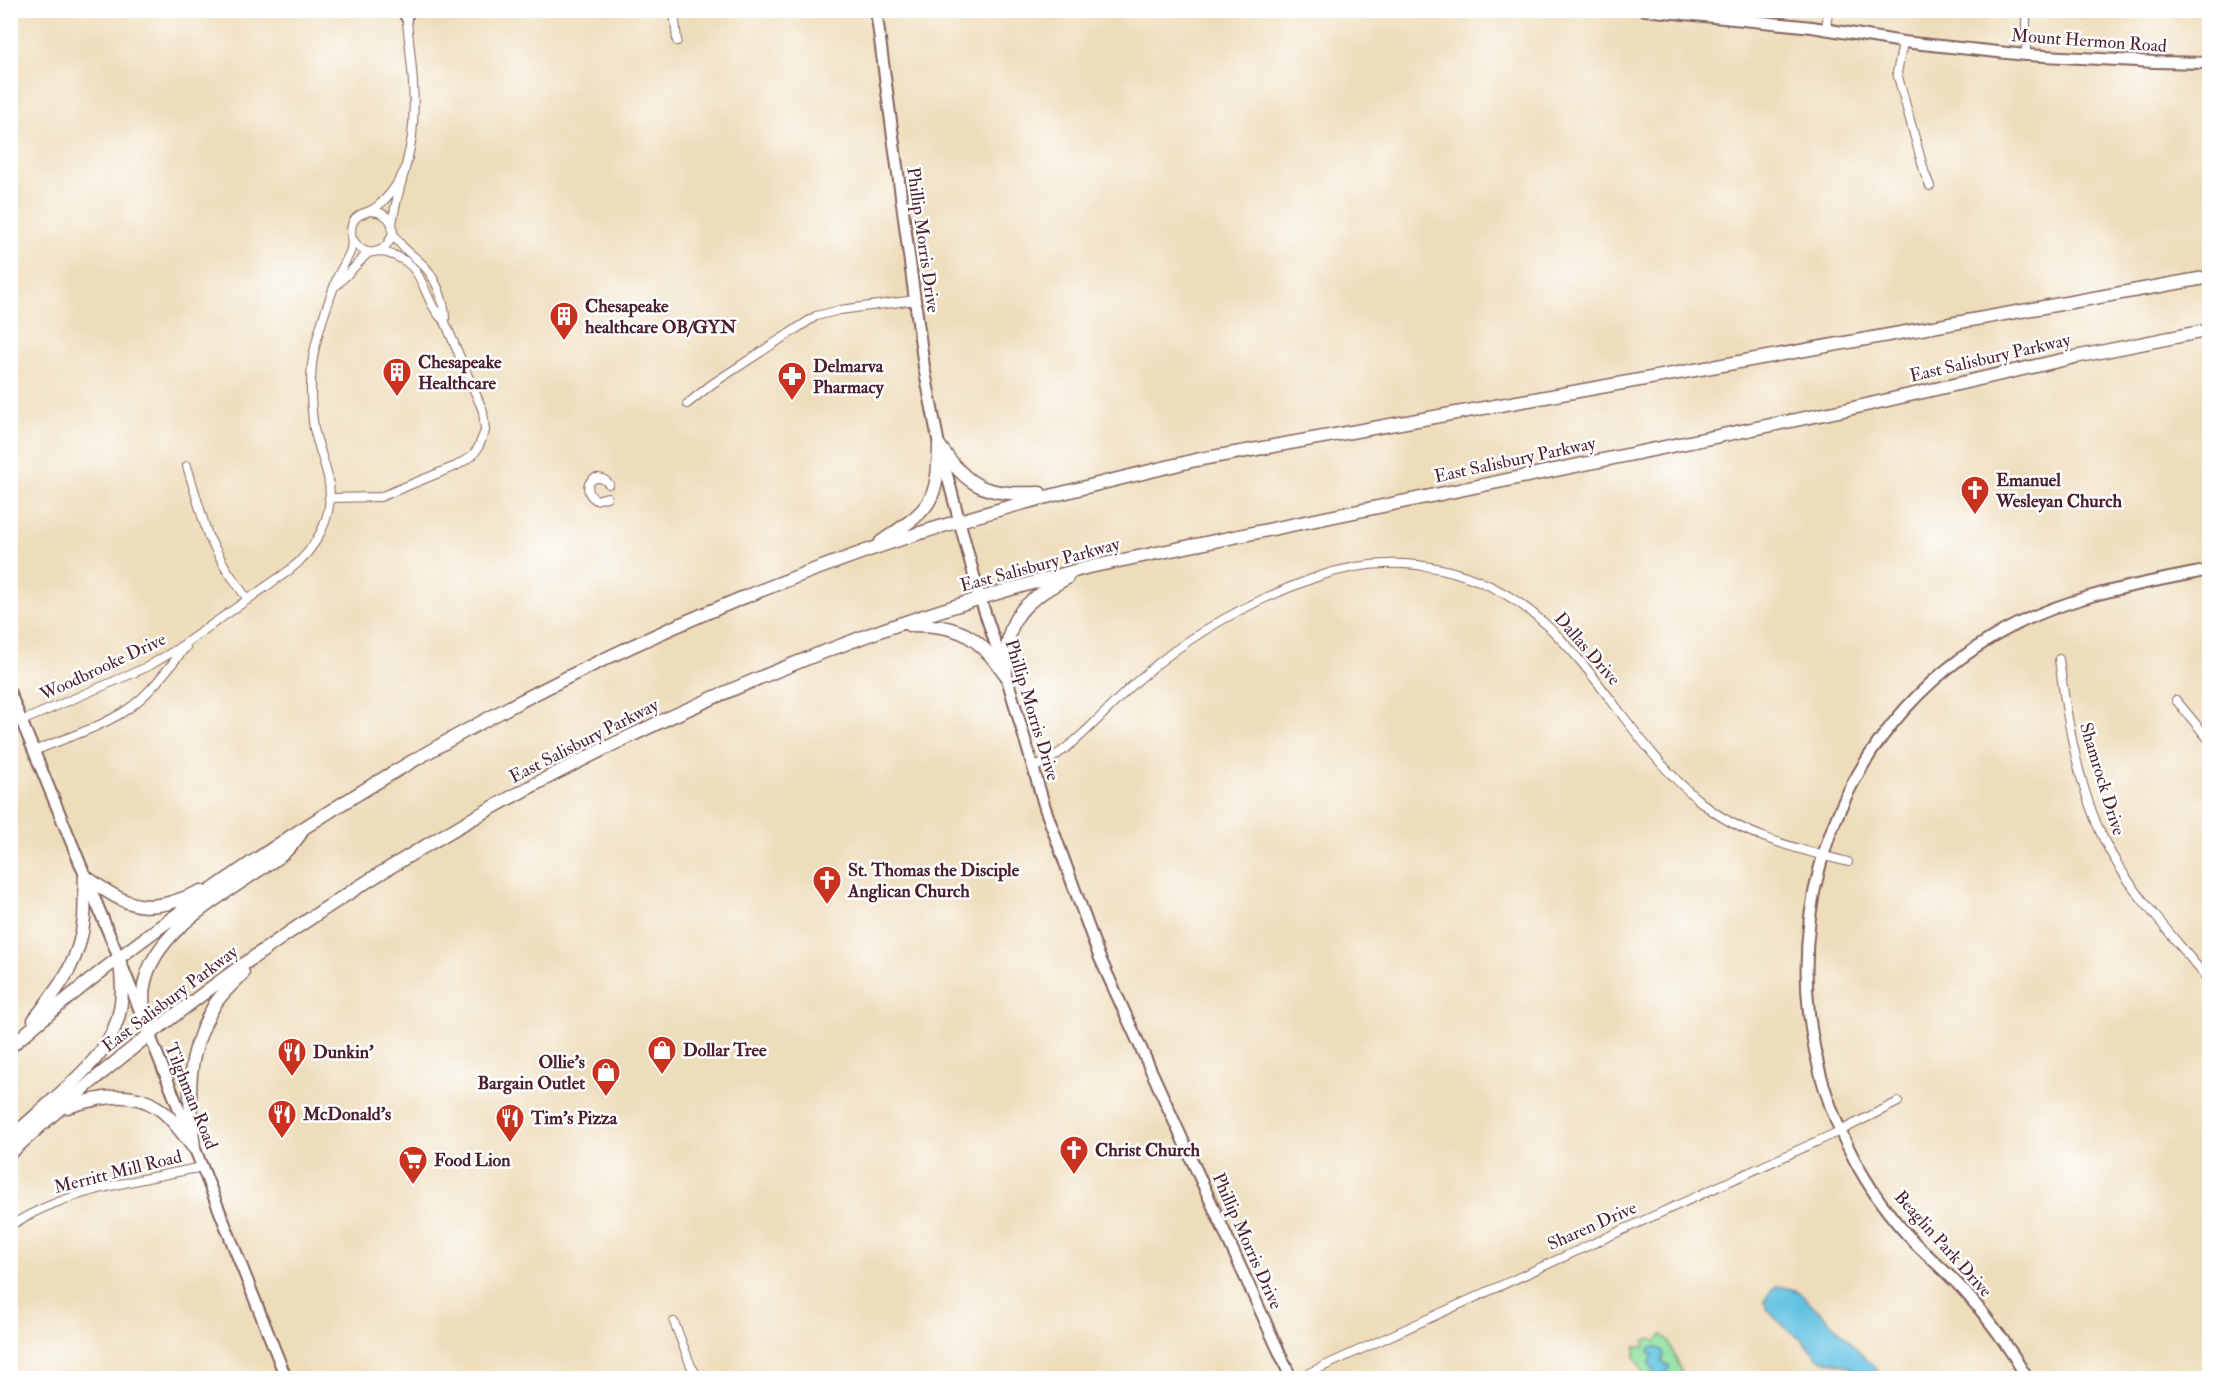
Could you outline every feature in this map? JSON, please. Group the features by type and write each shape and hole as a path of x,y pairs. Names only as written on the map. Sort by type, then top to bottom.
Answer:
{"main road":[{"name":"East Salisbury Parkway","path":"13,1044 119,958 227,879 343,802 428,752 570,676 718,609 868,551 1059,493 1196,460 2210,277"},
{"name":"East Salisbury Parkway","path":"10,1153 60,1108 149,1036 262,953 389,868 490,809 557,774 735,688 897,625 1085,568 1853,408 2063,360 2210,330"},
{"path":"939,445 960,473 992,492 1059,493"},
{"path":"868,551 916,518 930,500 937,478 939,445"},
{"path":"1006,675 1008,633 1022,609 1032,598 1085,568"},
{"path":"897,625 932,626 958,631 983,646 1006,675"},
{"path":"149,1036 144,1011 144,986 149,970 165,944 202,910 289,850 306,826"},
{"path":"85,876 123,902 146,907 175,902 227,879"},
{"path":"13,1044 56,992 71,968 77,952 84,917 85,876"},
{"path":"194,1148 189,1096 190,1070 195,1048 216,1003 262,953"},
{"path":"10,1138 89,1068 105,1048 119,1014 123,995 119,958"},
{"path":"60,1108 94,1098 121,1095 143,1101 159,1108 194,1148"}],"street":[{"path":"674,10 678,41"},
{"name":"Phillip Morris Drive","path":"876,10 924,367 939,445 980,598 1006,675 1033,768 1075,894 1099,956 1291,1378"},
{"name":"Mount Hermon Road","path":"1645,10 1691,13 1903,42 2026,54 2210,63"},
{"path":"1826,30 1828,10"},
{"path":"2026,10 2026,54"},
{"name":"Woodbrooke Drive","path":"334,289 351,268 373,252 388,245 393,229 395,203 402,188 403,173 412,138 414,112 407,13"},
{"path":"1903,42 1897,73 1930,186"},
{"name":"Woodbrooke Drive","path":"22,721 147,667 195,637 299,563 315,544 324,524 329,498 328,482 314,428 312,403 312,372 319,328 353,240 351,227 353,222 358,215 372,211 388,196 403,173"},
{"path":"372,211 385,214 401,246 431,275 446,311 445,321"},
{"path":"329,498 380,497 456,466 472,456 485,431 482,406 445,321 437,314 423,281 399,258 362,250 353,240"},
{"path":"687,404 712,384 816,316 840,310 915,300"},
{"path":"187,466 208,536 227,570 248,600"},
{"path":"606,497 600,500 593,498 588,492 589,485 597,478 604,479 609,484"},
{"name":"Dallas Drive","path":"1033,768 1063,752 1170,652 1231,614 1298,584 1335,571 1375,564 1414,564 1467,576 1498,589 1526,607 1558,634 1684,788 1725,819 1751,831 1823,856 1848,862"},
{"name":"Beaglin Park Drive","path":"2027,1378 1984,1314 1890,1214 1866,1179 1840,1131 1816,1061 1806,999 1806,947 1816,882 1841,807 1873,751 1922,692 1958,661 1992,637 2050,609 2104,591 2210,570"},
{"name":"Woodbrooke Drive","path":"34,751 108,720 129,708 145,694 195,637"},
{"name":"Shamrock Drive","path":"2059,659 2065,705 2074,747 2095,819 2104,841 2140,894 2210,982"},
{"name":"Tilghman Road","path":"10,693 119,958 286,1378"},
{"path":"2176,700 2210,741"},
{"name":"Sharen Drive","path":"1298,1378 1840,1131 1898,1102"},
{"name":"Merritt Mill Road","path":"10,1226 37,1210 67,1198 101,1188 202,1167"},
{"path":"674,1322 691,1366 699,1378"}],"green space":[{"path":"1662,1335 1668,1340 1683,1374 1673,1378 1645,1378 1635,1356 1635,1347 1644,1347 1645,1340 1651,1338 1656,1342"}],"water":[{"path":"1777,1286 1796,1290 1839,1330 1879,1373 1879,1378 1863,1378 1850,1367 1818,1358 1800,1337 1789,1331 1768,1310 1764,1302 1772,1289"},
{"path":"1655,1347 1662,1350 1664,1354 1662,1362 1670,1367 1668,1372 1658,1376 1654,1375 1649,1364 1653,1355 1649,1353 1649,1349"}],"place":[{"name":"Chesapeake healthcare OB/GYN","path":"564,342"},
{"name":"Chesapeake Healthcare","path":"397,398"},
{"name":"Delmarva Pharmacy","path":"792,402"},
{"name":"Emanuel Wesleyan Church","path":"1975,516"},
{"name":"St. Thomas the Disciple Anglican Church","path":"827,906"},
{"name":"Dollar Tree","path":"662,1076"},
{"name":"Dunkin'","path":"292,1078"},
{"name":"Ollie's Bargain Outlet","path":"606,1098"},
{"name":"McDonald's","path":"282,1140"},
{"name":"Tim's Pizza","path":"510,1144"},
{"name":"Christ Church","path":"1074,1176"},
{"name":"Food Lion","path":"413,1186"}]}
